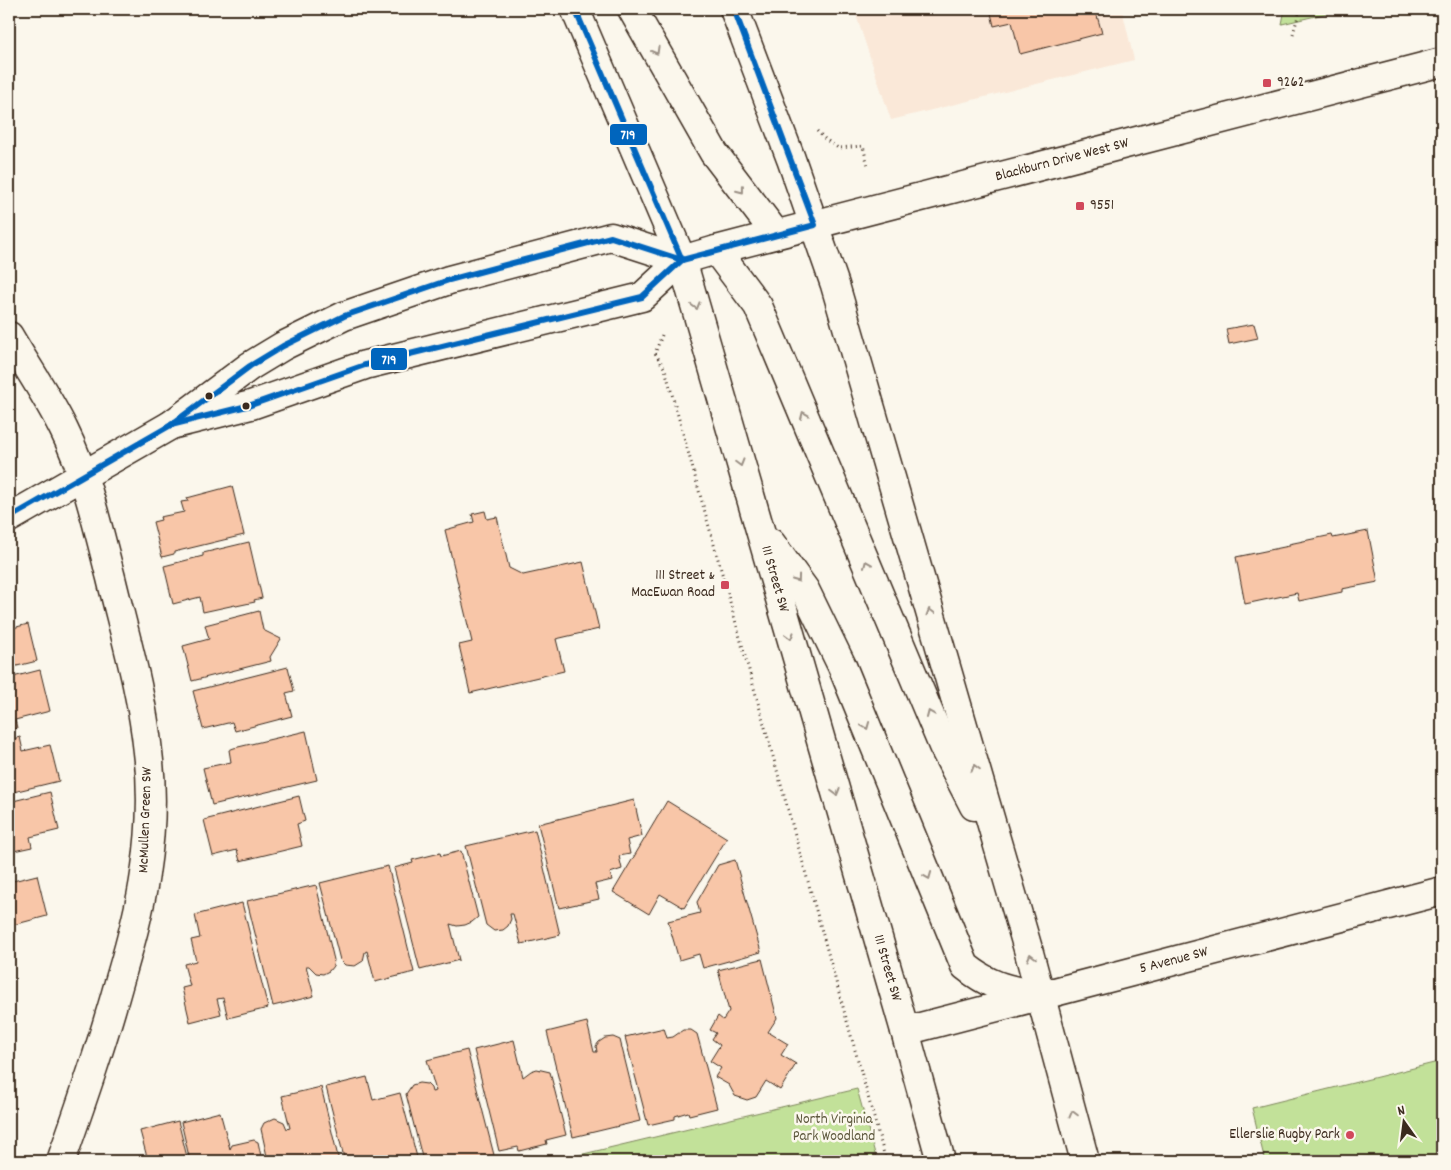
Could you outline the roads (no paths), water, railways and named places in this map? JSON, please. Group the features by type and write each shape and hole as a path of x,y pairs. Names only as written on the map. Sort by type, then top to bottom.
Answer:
{"main road":[{"name":"111 Street SW","path":"575,9 682,260 941,1161"},
{"path":"632,9 714,153 776,234"},
{"path":"734,9 815,224 838,294 1005,868 1085,1161"},
{"name":"Blackburn Drive West SW","path":"682,260 1442,62"},
{"path":"9,518 171,425 250,366 283,346 344,316 449,280 611,237 682,260 642,297 365,365 250,405 171,425"},
{"path":"716,250 758,306 943,746 1005,868"},
{"name":"McMullen Green SW","path":"9,336 63,428 82,475 136,678 149,754 150,796 145,873 128,951 107,1027 61,1161"},
{"path":"758,526 805,590 842,666 965,966 980,978 996,987 1041,996"},
{"name":"5 Avenue SW","path":"905,1031 1442,890"}],"place":[{"name":"9262","path":"1267,83"},
{"name":"9551","path":"1080,206"},
{"name":"111 Street & MacEwan Road","path":"725,585"},
{"name":"Ellerslie Rugby Park","path":"1350,1135"}],"park label":[{"name":"North Virginia Park Woodland","path":"834,1128"}]}
